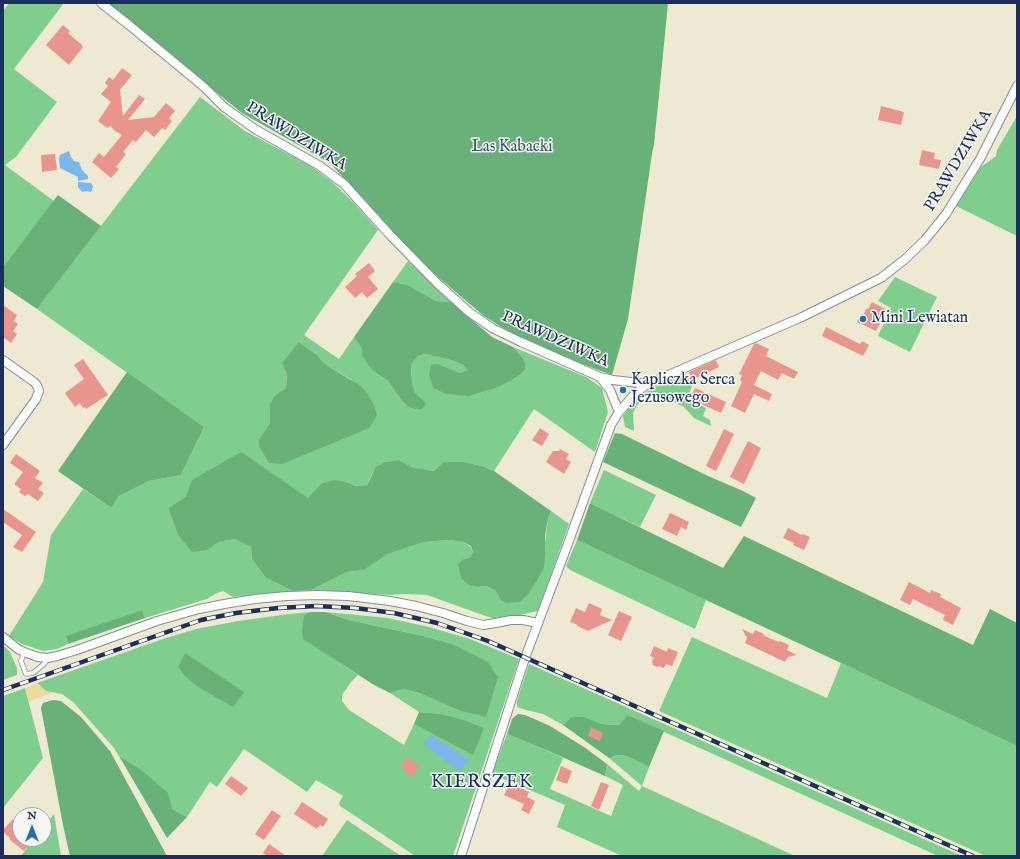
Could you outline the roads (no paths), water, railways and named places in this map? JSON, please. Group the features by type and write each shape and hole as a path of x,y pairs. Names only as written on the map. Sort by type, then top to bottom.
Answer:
{"street":[{"name":"PRAWDZIWKA","path":"101,3 204,87 224,107 255,129 320,166 344,184 390,235 437,283 469,312 505,335 600,377 639,383 650,383 815,310 881,278 904,260 925,240 946,214 980,158 1017,86"},
{"path":"3,360 34,382 39,391 36,399 3,445"},
{"path":"600,377 610,390 619,412"},
{"path":"461,856 525,658 611,425 619,412 633,396 650,383"},
{"path":"3,637 24,652 38,657 48,658 77,650 157,621 199,609 255,599 318,595 390,601 444,613 483,625 511,620 523,620 538,623"}],"lane":[{"path":"24,652 21,661 26,674 33,673 44,664 48,658"}],"water":[{"path":"69,151 74,161 79,162 82,170 88,176 88,179 78,181 78,177 60,168 60,155"},
{"path":"78,182 91,183 93,186 92,191 82,192 78,187"},
{"path":"431,735 470,760 461,770 456,769 424,744"}],"railway":[{"path":"3,690 201,620 236,613 278,608 316,606 355,608 394,613 437,623 488,641 973,856"}],"place":[{"name":"Mini Lewiatan","path":"863,319"},
{"name":"Kapliczka Serca Jezusowego","path":"623,390"}],"district":[{"name":"KIERSZEK","path":"482,783"}],"park label":[{"name":"Las Kabacki","path":"512,148"}]}
